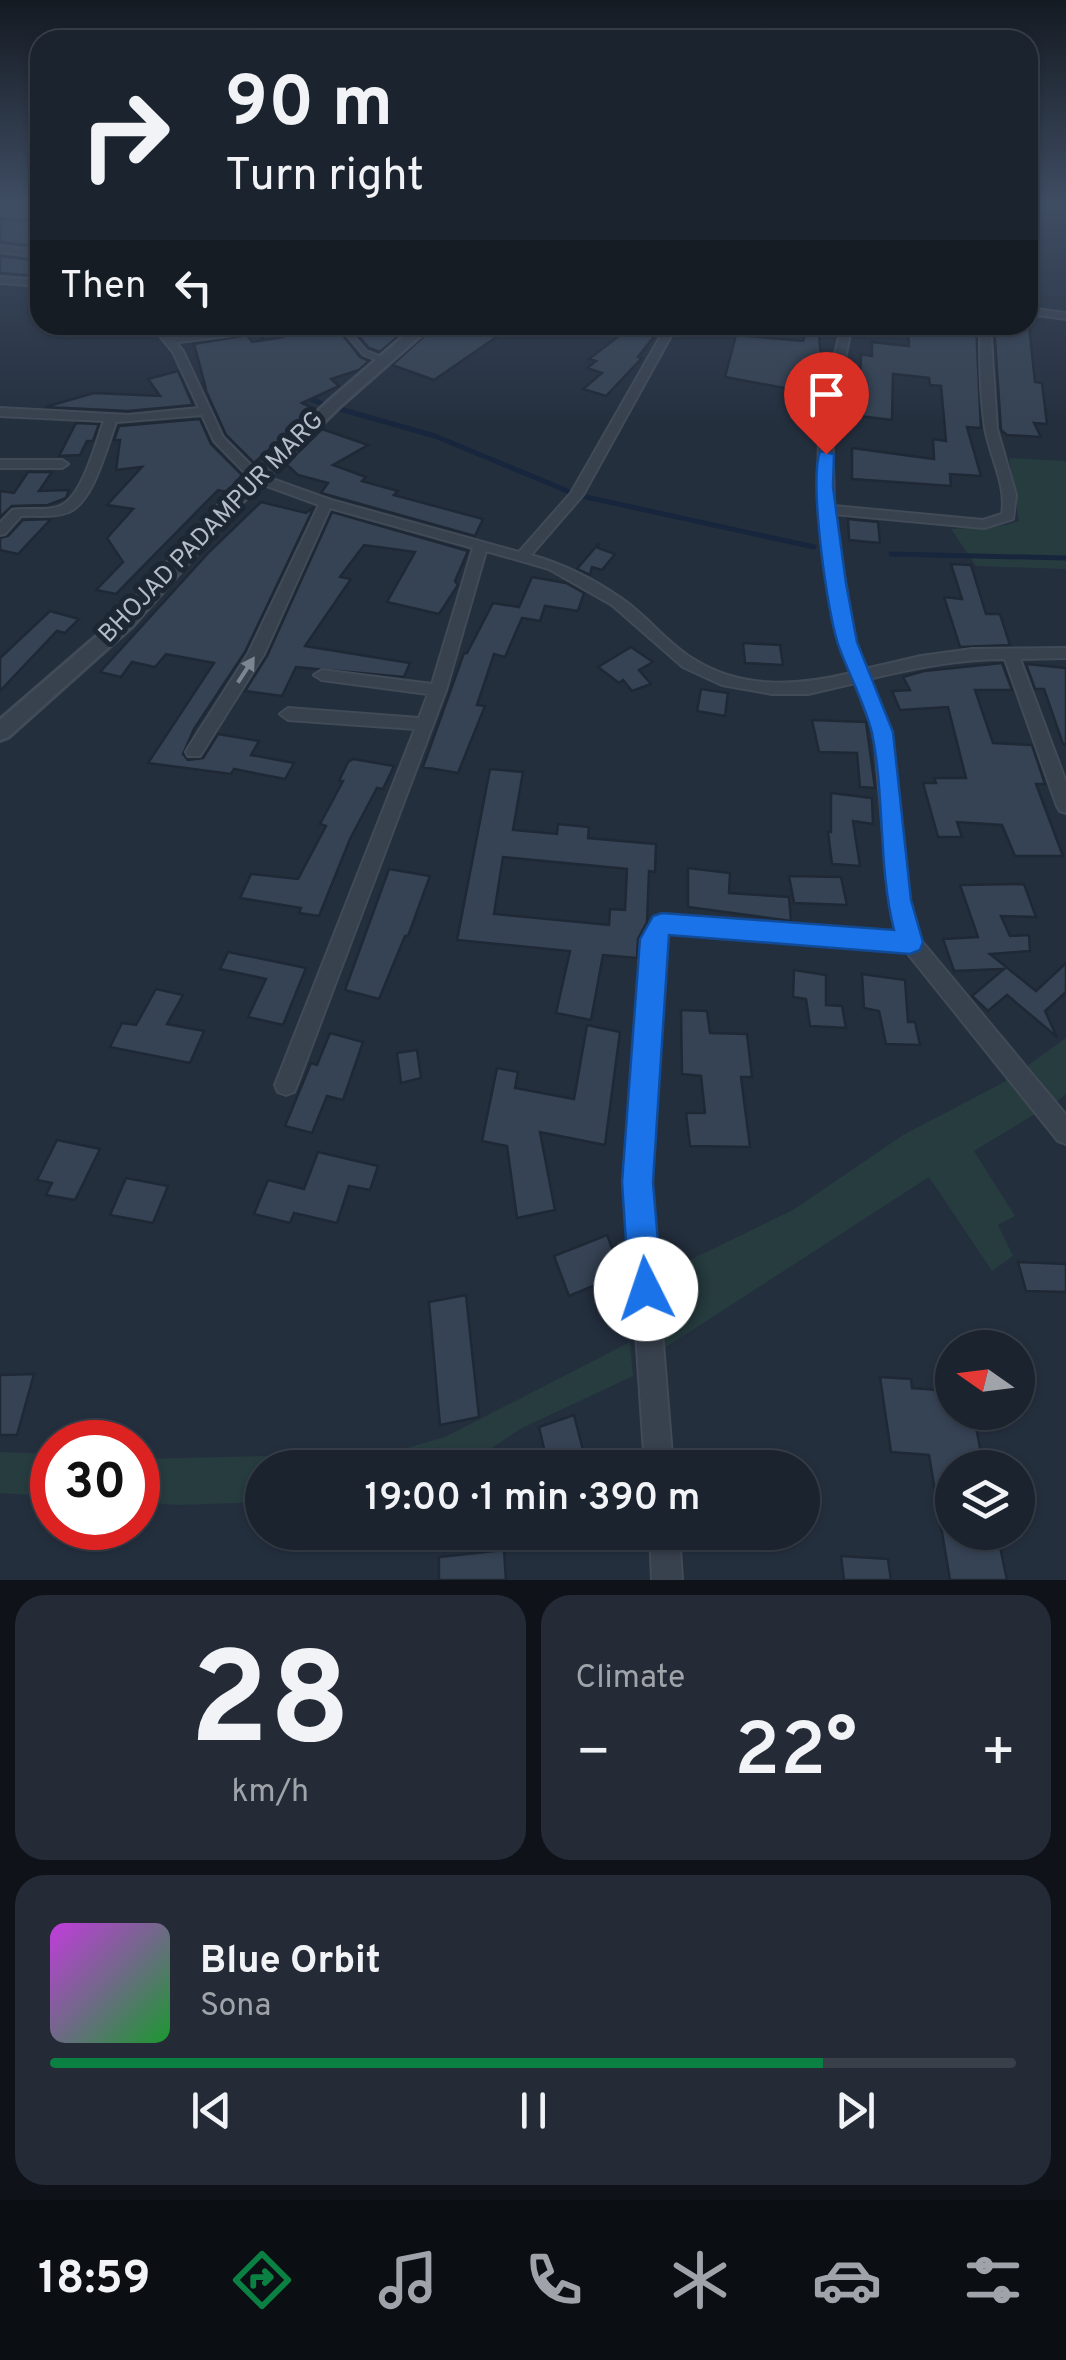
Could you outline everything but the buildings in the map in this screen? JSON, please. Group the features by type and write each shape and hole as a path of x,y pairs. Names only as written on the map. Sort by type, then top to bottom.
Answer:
{"street":[{"path":"0,280 30,282"},
{"path":"1038,312 1066,316"},
{"path":"165,335 178,351 218,438 257,478 326,504 524,556 586,583 616,602 688,663 728,681 772,689 808,689 920,661 1010,652 1066,653"},
{"name":"BHOJAD PADAMPUR MARG","path":"0,732 125,622 257,478 413,335"},
{"path":"524,556 577,495 666,335"},
{"path":"845,335 826,421 827,510 847,642 882,732 899,900 910,942 1066,1133"},
{"path":"827,510 984,524 1000,522 1008,516 1012,503 995,450 986,389 985,335"},
{"path":"0,412 110,419 204,411"},
{"path":"0,531 18,513 66,509 73,503 89,478 110,419"},
{"path":"0,464 62,464"},
{"path":"194,752 256,654 326,504"},
{"path":"286,1085 438,690 480,547"},
{"path":"1010,652 1066,806"},
{"path":"322,675 438,690"},
{"path":"288,714 424,724"},
{"path":"658,1450 638,1182 652,939 662,924 910,942"},
{"path":"665,1550 667,1580"}],"lane":[{"path":"170,341 218,335"},
{"path":"349,335 364,352 384,360"}],"green space":[{"path":"1009,458 1066,461 1066,569 976,566 951,529 1019,521"},
{"path":"1066,1038 1066,1094 1056,1102 1027,1066"},
{"path":"1008,1080 1035,1114 974,1151 1015,1216 998,1225 1013,1256 992,1271 929,1177 660,1351 655,1277 793,1210 903,1135"},
{"path":"630,1342 633,1376 520,1429 489,1450 400,1450 445,1437"},
{"path":"0,1452 30,1453 30,1495 0,1493"},
{"path":"245,1456 245,1503 160,1504 160,1458"}],"waterway":[{"path":"261,335 266,347"},
{"path":"306,397 323,404"},
{"path":"340,409 435,436 577,495 814,547"},
{"path":"891,554 1066,558"}],"route":[{"path":"646,1289 638,1182 652,939 662,924 910,942 899,900 882,732 847,642 836,583 825,487 826,454"}]}
